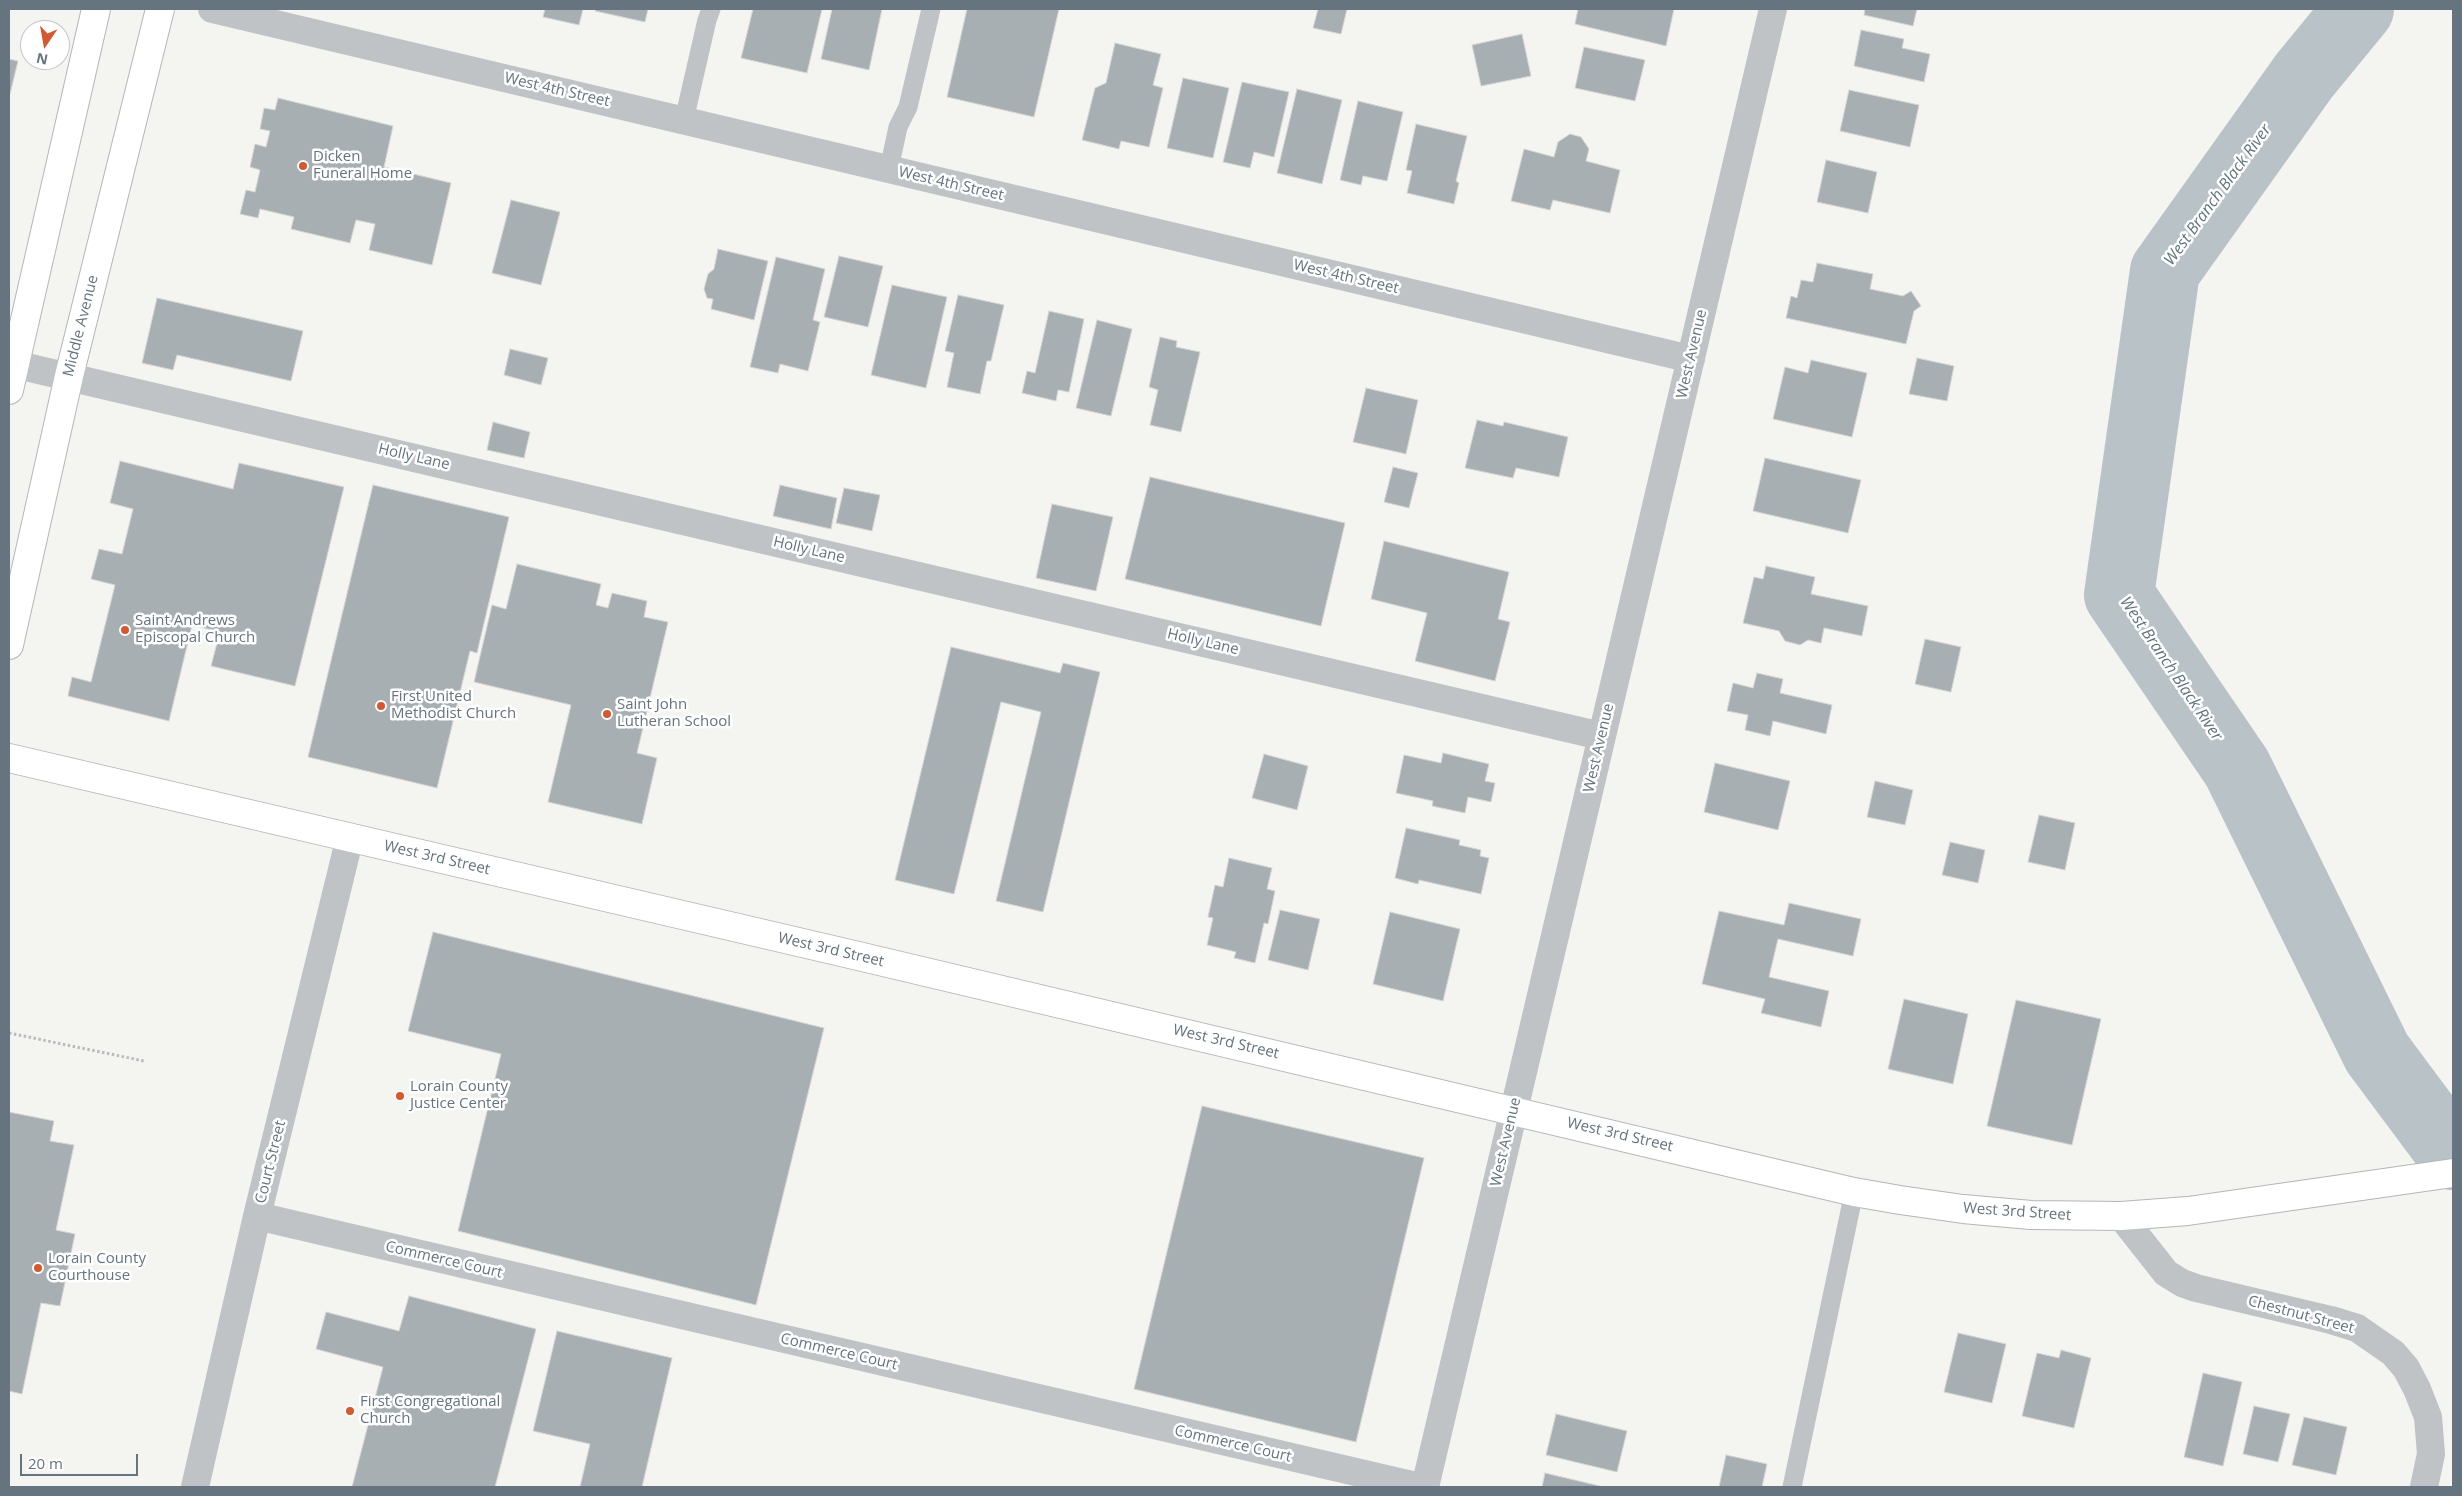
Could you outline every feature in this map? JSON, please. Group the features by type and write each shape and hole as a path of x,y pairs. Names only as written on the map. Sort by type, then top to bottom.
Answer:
{"main road":[{"path":"11,372 96,9"},
{"name":"Middle Avenue","path":"9,645 69,376 160,9"},
{"name":"West 3rd Street","path":"9,758 1514,1110 1854,1192 1963,1209 2057,1216 2121,1216 2188,1211 2285,1199 2453,1173"}],"street":[{"name":"West 4th Street","path":"212,9 1691,358"},
{"name":"West Avenue","path":"1425,1487 1773,9"},
{"name":"Holly Lane","path":"11,372 69,376 1602,736"},
{"name":"Court Street","path":"195,1487 257,1216 350,837"},
{"name":"Commerce Court","path":"257,1216 1420,1487"},
{"name":"Chestnut Street","path":"2121,1216 2166,1273 2182,1283 2357,1328 2393,1354 2410,1375 2428,1416 2431,1454 2424,1487"}],"lane":[{"path":"684,120 711,9"},
{"path":"889,169 898,127 908,107 931,9"},
{"path":"1792,1487 1854,1192"}],"path":[{"path":"9,1033 144,1061"}],"building":[{"path":"545,9 583,9 579,25 543,17"},
{"path":"596,9 648,9 645,22 595,11"},
{"path":"753,9 822,9 807,73 741,58"},
{"path":"832,9 882,9 869,70 821,59"},
{"path":"967,9 1059,9 1034,117 947,97"},
{"path":"1318,9 1347,9 1341,34 1313,28"},
{"path":"1578,9 1674,9 1666,46 1575,24"},
{"path":"1865,9 1917,9 1913,26 1864,15"},
{"path":"1861,30 1904,39 1902,48 1930,54 1924,82 1854,66"},
{"path":"1522,34 1531,76 1481,86 1472,45"},
{"path":"1115,43 1161,54 1153,85 1163,88 1149,147 1121,141 1119,149 1082,140 1095,88 1106,83"},
{"path":"1584,47 1645,60 1635,101 1575,88"},
{"path":"9,59 18,61 9,98"},
{"path":"1183,78 1229,88 1213,158 1167,148"},
{"path":"1242,82 1289,92 1274,157 1254,152 1250,168 1223,162"},
{"path":"1297,89 1342,100 1322,184 1277,173"},
{"path":"1849,90 1919,105 1910,147 1840,131"},
{"path":"278,98 393,126 384,167 451,183 432,265 369,250 375,224 356,220 350,243 291,229 294,217 260,209 258,218 240,214 246,190 255,192 260,170 250,167 255,144 266,147 270,131 260,129 264,108 275,110"},
{"path":"1358,101 1403,112 1387,181 1363,176 1361,185 1340,180"},
{"path":"1416,124 1467,136 1456,181 1459,183 1454,204 1407,193 1412,171 1406,170"},
{"path":"1570,134 1581,137 1589,149 1586,161 1620,170 1610,213 1553,200 1550,210 1511,201 1524,149 1554,157 1558,142"},
{"path":"1826,160 1877,172 1868,213 1817,202"},
{"path":"511,200 560,212 541,285 492,273"},
{"path":"718,249 768,261 754,320 711,309 713,299 707,298 704,289 708,274 714,269"},
{"path":"839,256 883,266 868,327 824,317"},
{"path":"776,257 825,269 813,320 820,322 808,371 780,364 778,373 750,367"},
{"path":"1817,263 1873,274 1870,289 1903,296 1911,291 1921,306 1914,311 1906,344 1786,318 1791,296 1797,298 1801,280 1813,282"},
{"path":"892,285 947,297 926,388 871,375"},
{"path":"958,295 1004,305 991,361 987,361 980,394 947,387 954,353 945,351"},
{"path":"157,298 303,331 291,381 177,355 173,370 142,363"},
{"path":"1049,311 1084,319 1069,392 1058,390 1056,401 1022,393 1027,371 1035,373"},
{"path":"1097,320 1132,329 1111,416 1076,408"},
{"path":"1160,337 1177,341 1176,347 1200,352 1181,432 1150,425 1158,390 1149,387"},
{"path":"510,349 548,358 541,385 504,375"},
{"path":"1917,358 1954,366 1947,401 1909,394"},
{"path":"1811,360 1867,373 1852,437 1773,419 1785,367 1808,373"},
{"path":"1366,388 1418,400 1406,454 1353,442"},
{"path":"1477,420 1503,426 1504,422 1568,437 1559,477 1516,468 1513,478 1465,468"},
{"path":"493,422 530,432 524,458 487,450"},
{"path":"1765,458 1861,480 1848,533 1753,511"},
{"path":"120,461 233,489 239,463 344,487 295,686 211,666 220,632 192,625 169,721 68,696 72,677 91,682 115,585 91,579 99,549 122,554 133,509 110,503"},
{"path":"1393,467 1418,473 1409,508 1384,502"},
{"path":"1150,477 1345,523 1321,626 1125,579"},
{"path":"373,485 509,517 477,653 470,651 437,788 308,757"},
{"path":"780,485 837,498 831,529 773,516"},
{"path":"844,488 880,495 872,531 836,523"},
{"path":"1052,504 1113,517 1096,591 1036,578"},
{"path":"1384,541 1509,572 1498,619 1510,622 1495,681 1415,661 1427,613 1371,599"},
{"path":"517,564 601,584 596,605 608,608 612,593 647,601 644,617 668,622 637,753 657,758 642,824 548,802 571,705 474,682 492,605 506,609"},
{"path":"1766,566 1815,577 1811,594 1868,606 1862,636 1824,628 1821,643 1808,640 1800,645 1785,641 1779,631 1743,623 1754,577 1763,579"},
{"path":"1925,639 1961,647 1951,692 1915,684"},
{"path":"951,647 1060,673 1063,663 1100,672 1043,912 996,901 1041,712 1001,702 954,894 895,880"},
{"path":"1757,673 1783,679 1780,693 1832,705 1826,734 1773,721 1770,736 1745,730 1748,715 1727,711 1733,683 1753,688"},
{"path":"1443,753 1489,764 1485,781 1495,783 1491,802 1468,797 1465,813 1432,806 1433,801 1396,793 1404,755 1441,763"},
{"path":"1264,754 1308,766 1297,810 1252,798"},
{"path":"1715,763 1790,781 1778,830 1704,812"},
{"path":"1875,781 1913,790 1905,825 1867,817"},
{"path":"2039,815 2075,823 2065,870 2028,862"},
{"path":"1406,828 1460,840 1459,845 1481,850 1480,856 1489,858 1481,894 1419,880 1418,884 1395,878"},
{"path":"1950,842 1985,850 1978,883 1942,875"},
{"path":"1229,858 1272,868 1267,889 1275,891 1268,924 1264,923 1255,963 1234,958 1236,952 1207,945 1213,918 1208,917 1215,885 1223,887"},
{"path":"1789,903 1861,919 1853,956 1778,939 1769,977 1829,991 1821,1027 1761,1013 1765,999 1702,984 1719,911 1784,925"},
{"path":"1280,910 1320,919 1308,970 1268,960"},
{"path":"1390,912 1460,929 1443,1001 1373,984"},
{"path":"433,932 824,1028 756,1305 458,1231 501,1054 408,1031"},
{"path":"1904,999 1968,1014 1953,1084 1888,1069"},
{"path":"2016,1000 2101,1019 2072,1145 1987,1126"},
{"path":"1202,1106 1424,1158 1356,1442 1134,1389"},
{"name":"Lorain County Courthouse","path":"9,1112 54,1121 50,1141 74,1145 56,1230 75,1234 60,1306 41,1303 22,1394 9,1391"},
{"path":"409,1296 536,1329 495,1487 352,1487 383,1367 316,1349 326,1312 399,1331"},
{"path":"557,1331 672,1358 642,1487 580,1487 590,1444 533,1431"},
{"path":"1958,1333 2006,1344 1992,1403 1944,1392"},
{"path":"2061,1350 2091,1358 2074,1428 2022,1416 2037,1353 2059,1358"},
{"path":"2203,1373 2242,1382 2223,1466 2184,1457"},
{"path":"2254,1406 2290,1414 2278,1462 2243,1454"},
{"path":"1556,1414 1627,1431 1617,1472 1546,1455"},
{"path":"2304,1417 2347,1427 2336,1475 2292,1465"},
{"path":"1726,1455 1767,1464 1762,1487 1719,1487"},
{"path":"1545,1473 1604,1487 1542,1487"}],"waterway":[{"name":"West Branch Black River","path":"2359,9 2304,76 2165,271 2119,595 2237,768 2377,1053 2453,1155"}],"place":[{"name":"Dicken Funeral Home","path":"303,166"},
{"name":"Saint Andrews Episcopal Church","path":"125,630"},
{"name":"First United Methodist Church","path":"381,706"},
{"name":"Saint John Lutheran School","path":"607,714"},
{"name":"Lorain County Justice Center","path":"400,1096"},
{"name":"Lorain County Courthouse","path":"38,1268"},
{"name":"First Congregational Church","path":"350,1411"}]}
